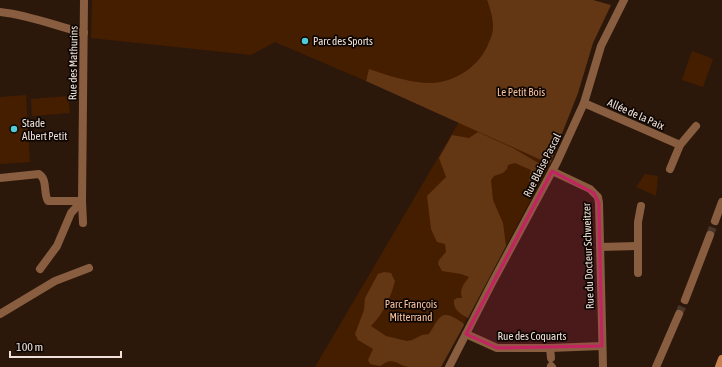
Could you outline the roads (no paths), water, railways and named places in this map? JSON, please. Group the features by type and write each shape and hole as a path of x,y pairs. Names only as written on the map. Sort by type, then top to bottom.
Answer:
{"street":[{"name":"Rue des Mathurins","path":"83,223 84,0"},
{"name":"Rue Blaise Pascal","path":"449,367 552,171 584,103 601,46 624,0"},
{"path":"0,12 39,20 84,32"},
{"name":"Allée de la Paix","path":"584,103 680,145"},
{"path":"670,169 680,145 696,126"},
{"name":"Rue du Docteur Schweitzer","path":"552,171 590,189 598,197 603,367"},
{"path":"0,178 38,174 42,176 44,181 46,199 48,201 82,201"},
{"path":"40,269 57,246 72,213 82,201"},
{"path":"715,221 722,202"},
{"path":"638,273 638,222 640,206"},
{"path":"684,300 710,236"},
{"path":"600,246 638,246"},
{"path":"0,314 55,281 89,268"},
{"path":"656,367 679,314"},
{"name":"Rue des Coquarts","path":"466,334 497,348 602,346"},
{"path":"550,348 551,358"},
{"path":"719,367 722,359"}],"tunnel":[{"path":"710,235 715,221"},
{"path":"679,314 685,300"}],"place":[{"name":"Parc des Sports","path":"305,41"},
{"name":"Stade Albert Petit","path":"14,129"}],"park label":[{"name":"Le Petit Bois","path":"521,92"},
{"name":"Parc François Mitterrand","path":"411,310"}]}
